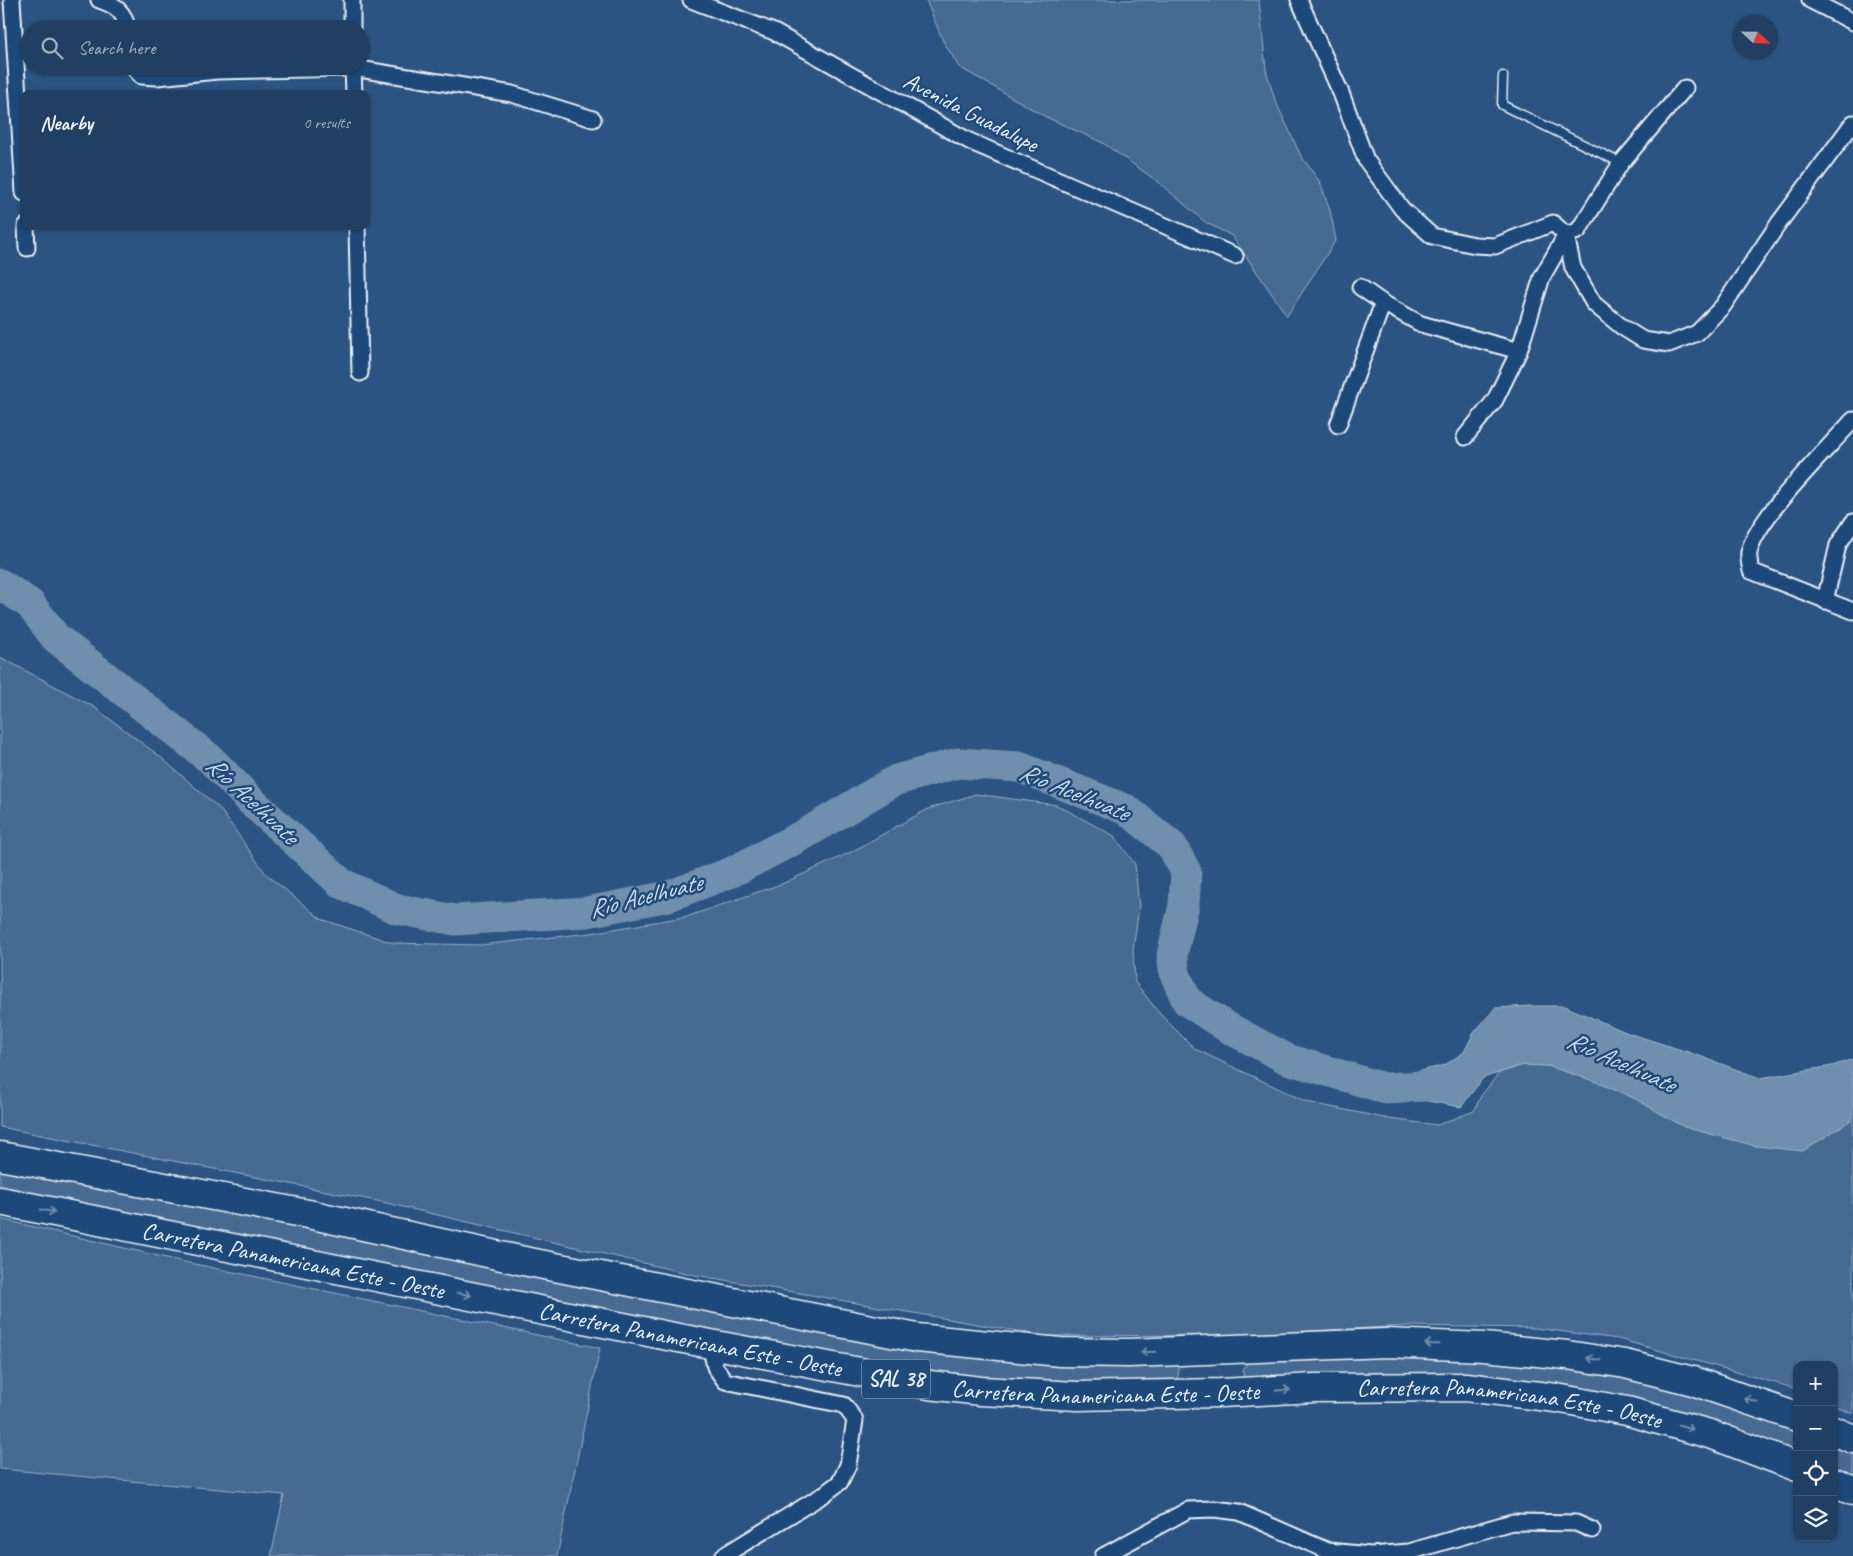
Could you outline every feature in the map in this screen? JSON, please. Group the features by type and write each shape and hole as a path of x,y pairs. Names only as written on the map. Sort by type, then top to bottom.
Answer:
{"highway":[{"name":"Carretera Panamericana Este - Oeste","path":"0,1156 308,1214 524,1261 917,1338 1060,1352 1176,1352 1386,1343 1436,1344 1566,1354 1625,1364 1693,1380 1793,1416"},
{"name":"Carretera Panamericana Este - Oeste","path":"0,1201 710,1344 860,1373 981,1391 1077,1396 1251,1392 1314,1388 1457,1387 1520,1393 1590,1404 1663,1420 1713,1435 1793,1465"},
{"path":"1250,1348 1238,1354 1233,1362 1231,1371 1233,1380 1238,1386 1251,1392"},
{"path":"1176,1352 1190,1369 1190,1378 1181,1394"},
{"path":"1838,1433 1853,1439"},
{"path":"1838,1485 1853,1492"}],"street":[{"path":"12,0 20,129"},
{"path":"98,0 114,5 126,20"},
{"path":"352,0 352,20"},
{"name":"Avenida Guadalupe","path":"691,0 774,32 969,141 1235,256"},
{"path":"1299,0 1341,93 1366,160 1402,209 1432,236 1475,245 1495,246 1553,222 1566,236 1573,268 1594,304 1622,327 1644,340 1669,344 1697,333 1723,306 1779,223 1853,123"},
{"path":"1810,0 1853,22"},
{"path":"370,70 512,94 593,119"},
{"path":"140,75 157,77 177,75"},
{"path":"353,75 354,90"},
{"path":"1465,437 1495,400 1519,351 1542,277 1566,236 1578,231 1621,163 1685,88"},
{"path":"26,230 27,248"},
{"path":"357,230 360,373"},
{"path":"1360,287 1383,303 1421,324 1519,351"},
{"path":"1338,425 1383,303"},
{"path":"1853,420 1784,497 1755,535 1749,553 1750,571 1853,611"},
{"path":"1825,601 1838,545 1853,522"},
{"path":"710,1344 715,1367 725,1381 844,1405 856,1420 848,1464 840,1482 823,1495 723,1556"},
{"path":"1103,1556 1188,1510 1214,1509 1239,1512 1328,1551 1371,1555 1409,1552 1512,1522 1576,1523 1592,1530"}],"lane":[{"path":"1503,76 1502,105 1621,163"}],"shaded area":[{"path":"926,0 1259,0 1266,70 1275,100 1301,156 1320,182 1330,210 1336,240 1287,316 1232,236 1205,222 1157,181 1103,143 1046,117 959,67 943,41"},
{"path":"0,657 94,707 158,755 220,809 266,874 321,919 393,943 480,945 591,933 689,916 784,883 851,852 928,809 976,794 1057,805 1114,836 1135,864 1139,908 1133,949 1135,982 1159,1013 1195,1049 1307,1102 1389,1119 1437,1125 1474,1111 1481,1096 1499,1073 1523,1065 1548,1066 1594,1081 1634,1098 1841,1125 1853,1119 1853,1414 1838,1408 1838,1361 1793,1361 1793,1388 1618,1339 1535,1328 1407,1326 1233,1335 1045,1336 690,1274 382,1202 0,1127"},
{"path":"0,1167 876,1343 972,1358 1041,1364 1176,1364 1179,1367 1177,1385 970,1381 0,1191"},
{"path":"0,1219 180,1261 600,1348 557,1556 271,1556 284,1495 0,1469"},
{"path":"1446,1356 1585,1368 1698,1394 1793,1427 1793,1453 1649,1407 1244,1381 1243,1370 1248,1361 1258,1359"},
{"path":"1838,1444 1853,1450 1853,1479 1838,1473"}],"water":[{"path":"1564,1006 1628,1033 1760,1078 1832,1066 1853,1059 1853,1119 1803,1151 1756,1146 1684,1127 1634,1098 1594,1081 1548,1066 1523,1065 1483,1078 1461,1107 1422,1100 1384,1088 1416,1072 1445,1065 1464,1052 1473,1034 1495,1008"}],"waterway":[{"name":"Río Acelhuate","path":"0,584 30,604 56,638 210,759 250,800 341,883 397,909 455,920 587,912 669,896 732,872 803,835 896,780 958,763 1019,767 1127,810 1172,846 1186,872 1184,905 1172,955 1175,974 1187,1001 1225,1026 1287,1059 1384,1088 1426,1086"}]}
